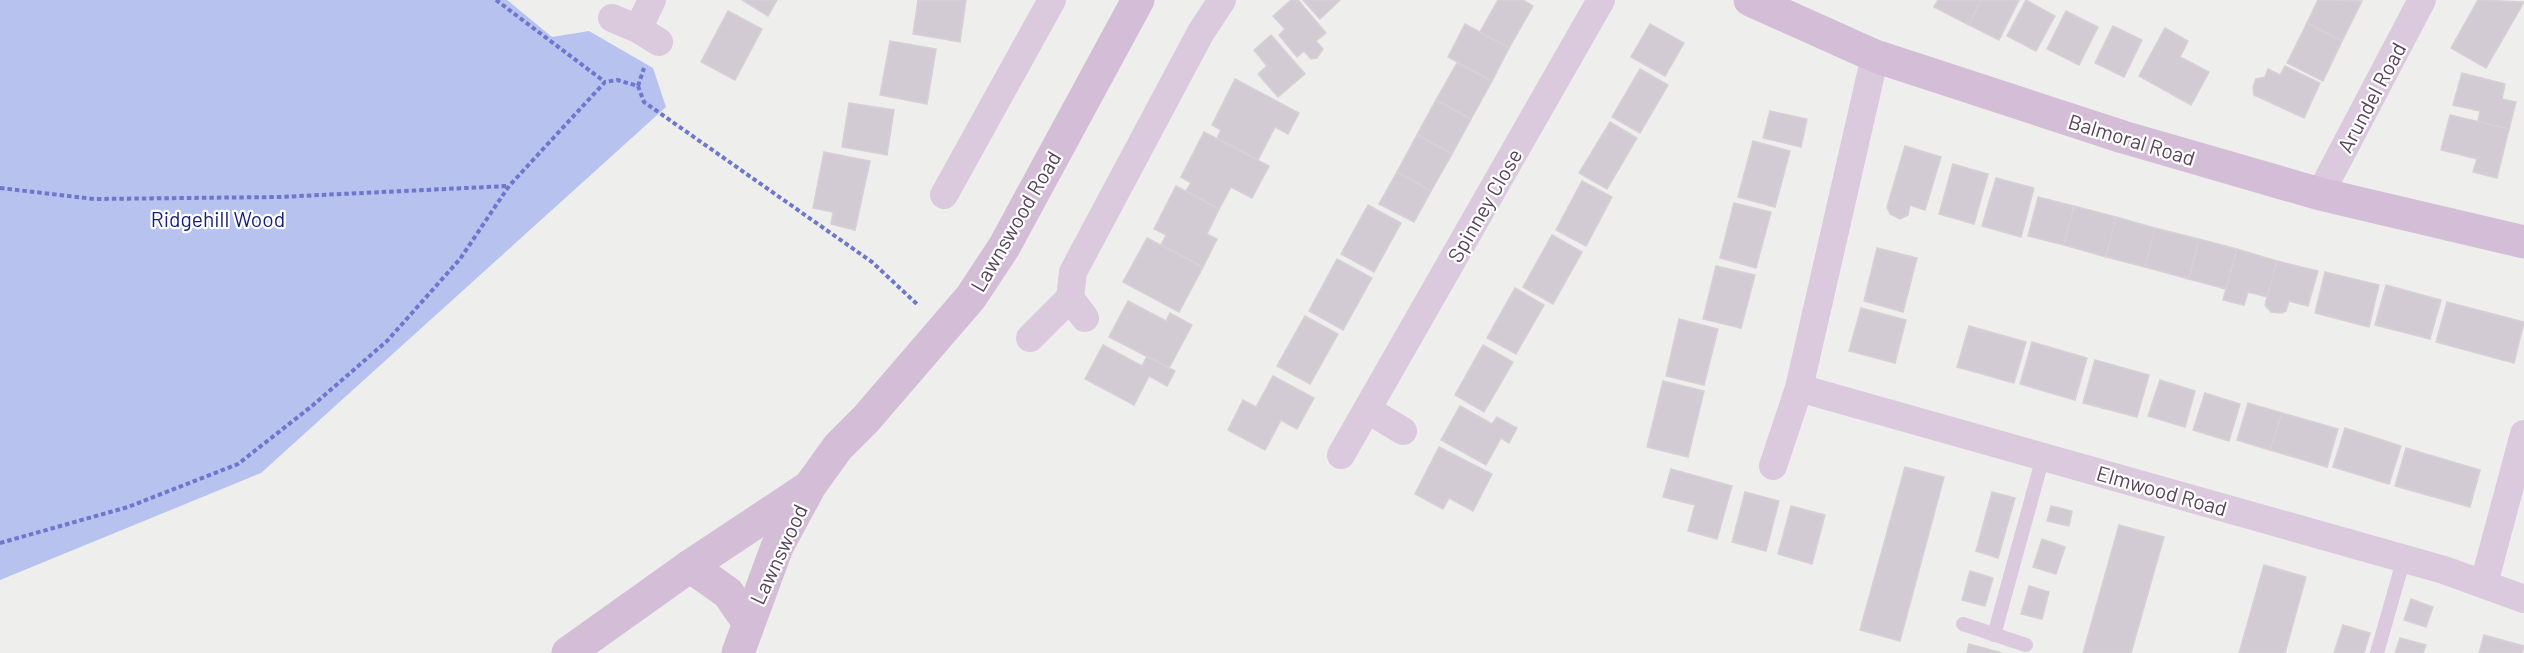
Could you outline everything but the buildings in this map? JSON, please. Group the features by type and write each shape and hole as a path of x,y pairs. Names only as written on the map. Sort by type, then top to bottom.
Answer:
{"street":[{"path":"612,18 649,36 652,0"},
{"path":"944,195 1052,0"},
{"name":"Lawnswood Road","path":"838,447 867,418 972,297 1004,247 1138,0"},
{"path":"1030,338 1078,308 1073,272 1201,32 1222,0"},
{"name":"Spinney Close","path":"1341,455 1601,0"},
{"name":"Balmoral Road","path":"1750,0 1875,56 2123,137 2320,194 2524,242"},
{"name":"Arundel Road","path":"2320,194 2422,0"},
{"path":"1773,466 1799,388 1875,56"},
{"name":"Elmwood Road","path":"1799,388 2404,558 2484,583 2524,599"},
{"path":"1368,410 1403,431"},
{"path":"2484,583 2524,434"},
{"name":"Lawnswood","path":"738,653 777,547 810,486 838,447"},
{"name":"Lawnswood","path":"568,653 690,566 810,486"},
{"name":"Lawnswood","path":"690,566 728,593 748,622"}],"lane":[{"path":"1994,635 2043,457"},
{"path":"2378,653 2404,558"},
{"path":"1963,624 2026,645"}],"path":[{"path":"496,0 605,82"},
{"path":"0,543 128,507 238,464 312,406 387,340 460,259 508,186 605,82 617,80 638,86 644,102 872,262 944,329"},
{"path":"0,188 94,199 279,197 508,186"}],"green space":[{"name":"Ridgehill Wood","path":"0,0 507,0 552,37 589,31 653,68 666,107 261,473 0,580"}]}
